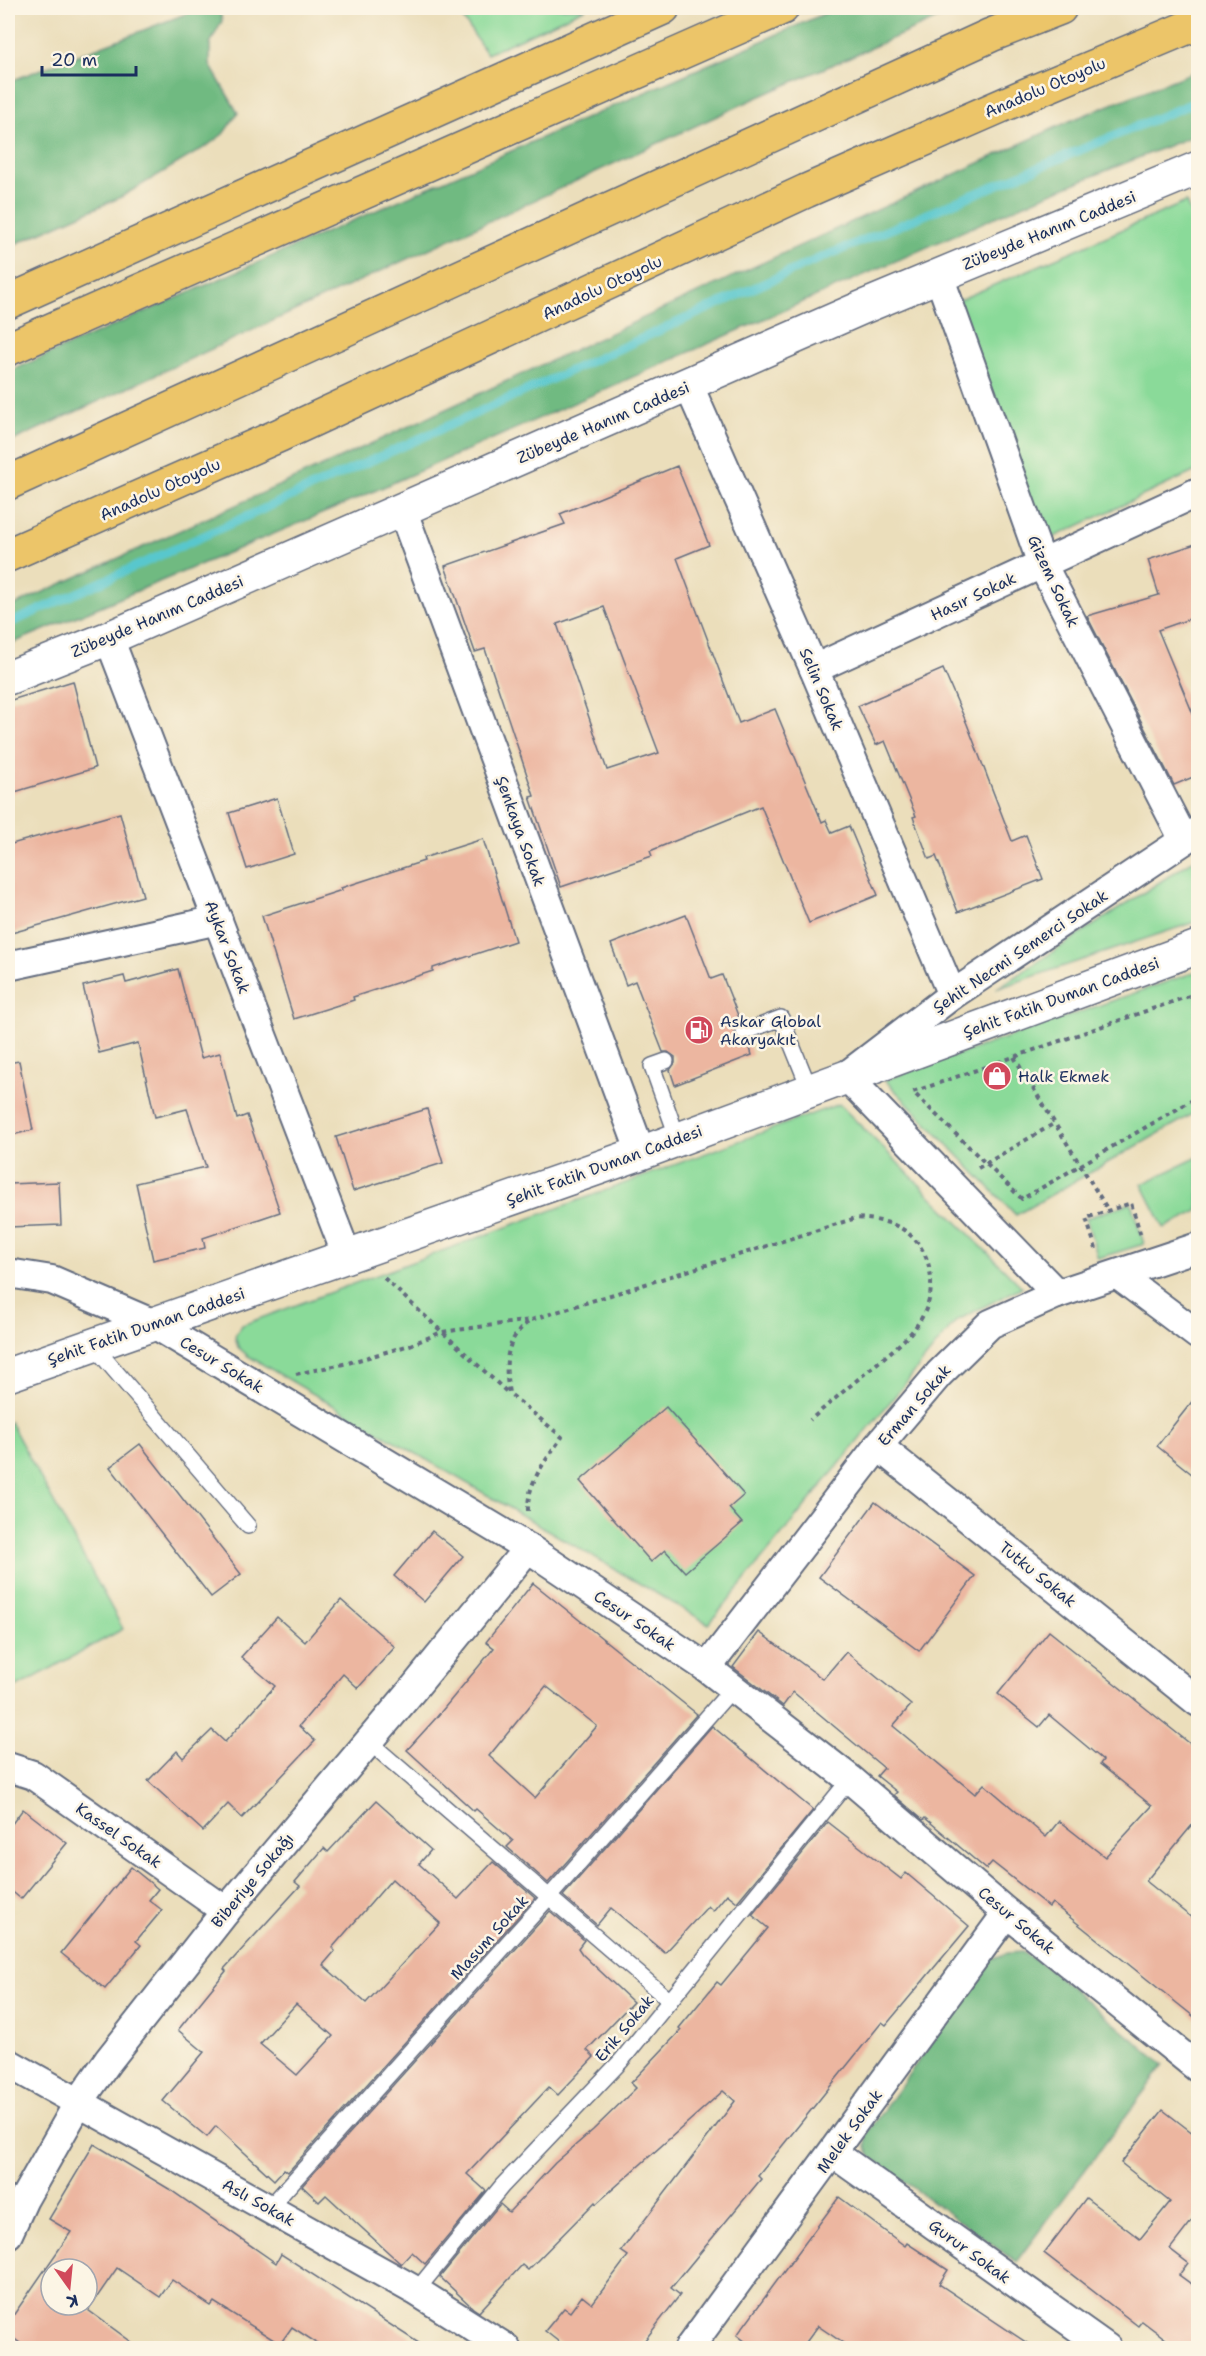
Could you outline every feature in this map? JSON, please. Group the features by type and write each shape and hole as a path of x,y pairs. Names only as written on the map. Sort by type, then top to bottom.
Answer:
{"main road":[{"path":"8,302 663,8"},
{"path":"8,349 782,8"},
{"path":"8,483 969,45 1060,8"},
{"name":"Anadolu Otoyolu","path":"8,555 280,435 806,191 1198,23"}],"street":[{"name":"Zübeyde Hanım Caddesi","path":"8,678 109,638 939,276 1198,168"},
{"name":"Gizem Sokak","path":"939,276 1042,564 1192,836"},
{"name":"Selin Sokak","path":"689,386 814,669 952,995"},
{"name":"Hasır Sokak","path":"814,669 1198,492"},
{"name":"Şenkaya Sokak","path":"402,509 640,1153"},
{"name":"Aykar Sokak","path":"109,638 218,920 352,1254"},
{"name":"Şehit Necmi Semerci Sokak","path":"846,1076 952,995 1192,836"},
{"path":"8,966 218,920"},
{"name":"Şehit Fatih Duman Caddesi","path":"8,1375 640,1153 1198,947"},
{"path":"846,1076 1057,1294"},
{"name":"Erman Sokak","path":"707,1668 878,1446 939,1374 990,1324 1057,1294 1198,1247"},
{"name":"Cesur Sokak","path":"8,1273 52,1281 154,1324 528,1548 707,1668 733,1688 850,1779 1007,1913 1198,2068"},
{"path":"1112,1277 1198,1335"},
{"name":"Tutku Sokak","path":"878,1446 1198,1702"},
{"name":"Biberiye Sokağı","path":"8,2234 24,2199 79,2102 108,2061 226,1911 414,1688 528,1548"},
{"name":"Kassel Sokak","path":"8,1767 33,1775 226,1911"},
{"name":"Melek Sokak","path":"689,2349 1007,1913"},
{"name":"Aslı Sokak","path":"8,2063 416,2291 506,2349"},
{"name":"Gurur Sokak","path":"833,2153 1107,2349"}],"lane":[{"path":"744,1032 781,1018 810,1090"},
{"path":"666,1061 652,1066 678,1139"},
{"path":"93,1345 248,1526"},
{"name":"Masum Sokak","path":"268,2208 549,1897 733,1688"},
{"path":"368,1742 670,2001"},
{"name":"Erik Sokak","path":"416,2291 502,2186 621,2061 850,1779"}],"path":[{"path":"1198,993 913,1092 1022,1199 1198,1097"},
{"path":"1014,1057 1108,1210"},
{"path":"951,1185 1055,1122"},
{"path":"1112,1277 1086,1218 1108,1210 1131,1203 1150,1264"},
{"path":"254,1383 348,1363 410,1345 442,1332 531,1320 856,1218 883,1220 904,1229 920,1246 930,1266 932,1292 922,1317 901,1342 810,1420"},
{"path":"352,1254 562,1437 537,1473 528,1499 528,1548"},
{"path":"509,1393 505,1369 509,1350 517,1330 531,1320"}],"green space":[{"path":"201,8 219,8 222,21 210,44 210,65 238,113 223,134 207,146 121,197 8,247 8,82"},
{"path":"456,8 586,8 487,54"},
{"path":"837,8 962,8 756,98 8,443 8,372"},
{"path":"1198,70 1198,134 1043,196 338,507 8,645 8,608 340,458 1072,120"},
{"path":"1186,202 1198,231 1198,470 1035,546 950,304"},
{"path":"1198,857 1198,921 996,989"},
{"path":"1198,971 1198,1111 1016,1215 885,1080"},
{"path":"839,1104 1022,1287 956,1321 709,1624 248,1356 238,1347 235,1336 242,1325"},
{"path":"1198,1157 1198,1211 1164,1228 1142,1184"},
{"path":"1131,1203 1144,1244 1098,1258 1086,1218"},
{"path":"10,1422 123,1629 8,1692 8,1424"},
{"path":"1022,1952 1048,1968 1164,2065 1016,2262 871,2157 866,2147 867,2133 991,1959 1008,1953"}],"building":[{"path":"677,466 709,545 677,558 739,723 775,709 822,822 826,820 832,833 849,826 878,895 809,923 761,806 650,851 652,856 561,887 530,797 534,796 485,649 475,652 445,566 565,524 560,514","holes":["604,607 659,753 607,770 557,624"]},
{"path":"1198,543 1198,616 1158,630 1198,726 1198,775 1174,785 1087,616 1159,595 1148,560"},
{"path":"943,669 1012,841 1026,835 1043,879 958,912 936,856 929,859 913,817 916,816 885,741 876,745 858,706"},
{"path":"73,681 95,768 8,794 8,701"},
{"path":"277,798 294,854 247,869 229,813"},
{"path":"120,813 143,896 8,934 8,845"},
{"path":"483,839 515,941 353,997 354,1000 294,1019 262,916"},
{"path":"686,915 711,979 722,975 741,1023 735,1030 735,1036 742,1041 748,1041 752,1055 675,1085 670,1070 675,1063 675,1057 668,1052 663,1052 635,981 626,985 611,944"},
{"path":"178,969 201,1058 220,1053 237,1119 247,1115 280,1212 203,1238 205,1248 153,1260 136,1183 206,1167 187,1109 155,1117 138,1043 99,1053 83,986 124,976 126,983"},
{"path":"19,1061 33,1130 8,1136 8,1063"},
{"path":"427,1109 443,1163 353,1191 336,1137"},
{"path":"59,1182 61,1225 8,1227 8,1184"},
{"path":"1198,1394 1198,1479 1157,1446"},
{"path":"666,1407 744,1495 729,1508 742,1523 685,1572 665,1550 651,1562 580,1481"},
{"path":"140,1444 241,1574 211,1597 110,1467"},
{"path":"875,1502 975,1576 919,1651 819,1577"},
{"path":"432,1531 463,1556 424,1602 394,1576"},
{"path":"533,1583 697,1714 548,1883 507,1847 513,1841 476,1809 474,1811 407,1750 494,1648 486,1642","holes":["546,1686 597,1726 535,1798 489,1756"]},
{"path":"341,1600 395,1647 358,1688 343,1674 299,1726 315,1741 242,1818 228,1804 203,1831 148,1781 177,1751 183,1758 212,1730 225,1742 275,1686 241,1657 277,1617 305,1642"},
{"path":"1049,1631 1198,1750 1198,1818 1146,1881 1198,1923 1198,2020 1052,1903 1049,1907 992,1862 986,1869 925,1818 923,1820 894,1795 897,1792 877,1776 884,1768 793,1692 783,1706 733,1667 759,1632 823,1679 846,1652 911,1705 893,1726 975,1794 984,1784 1046,1837 1059,1821 1105,1857 1152,1806 1100,1764 1103,1760 1049,1715 1039,1727 998,1694"},
{"path":"712,1726 813,1810 737,1902 727,1894 713,1911 708,1906 665,1953 611,1908 597,1925 563,1896"},
{"path":"376,1801 431,1850 419,1864 458,1899 493,1862 535,1898 288,2172 284,2169 274,2180 216,2126 207,2137 163,2101 204,2052 178,2030 226,1971 224,1969 300,1886 295,1882 324,1848 328,1852","holes":["392,1879 440,1923 366,2003 323,1965 335,1951 332,1948","296,2004 333,2036 297,2075 260,2044"]},
{"path":"23,1809 67,1843 21,1899 8,1888 8,1829"},
{"path":"828,1822 901,1879 906,1873 969,1926 886,2025 882,2022 758,2176 761,2179 671,2288 680,2295 638,2349 568,2349 545,2331 564,2308 570,2312 582,2296 592,2304 628,2256 621,2251 735,2101 723,2091 596,2204 595,2202 528,2270 522,2265 479,2312 473,2308 440,2277 500,2204 509,2212 555,2163 636,2088 631,2083 681,2030 679,2028 717,1982 721,1985 768,1928 752,1915"},
{"path":"131,1867 158,1889 149,1900 162,1910 136,1941 141,1945 105,1989 61,1953"},
{"path":"550,1911 584,1940 578,1948 582,1954 633,2002 587,2050 594,2057 558,2095 549,2087 467,2174 486,2191 425,2264 412,2252 401,2264 326,2195 319,2202 302,2186"},
{"path":"1163,2110 1198,2137 1198,2213 1170,2249 1188,2263 1179,2275 1198,2289 1198,2349 1179,2349 1142,2321 1138,2326 1044,2253 1086,2198 1140,2239 1170,2202 1121,2163"},
{"path":"94,2144 169,2189 276,2263 281,2254 428,2349 326,2349 292,2327 280,2344 214,2302 211,2306 172,2280 160,2297 117,2268 99,2294 99,2257 54,2257 71,2232 49,2219"},
{"path":"839,2197 905,2246 907,2243 948,2270 939,2284 1036,2349 852,2349 818,2326 801,2349 755,2349 737,2335"},
{"path":"39,2278 39,2317 98,2317 141,2349 28,2349 8,2334 8,2323"}],"waterway":[{"path":"8,624 816,260 1198,101"}],"place":[{"name":"Askar Global Akaryakıt","path":"699,1030"},
{"name":"Halk Ekmek","path":"997,1076"}]}
